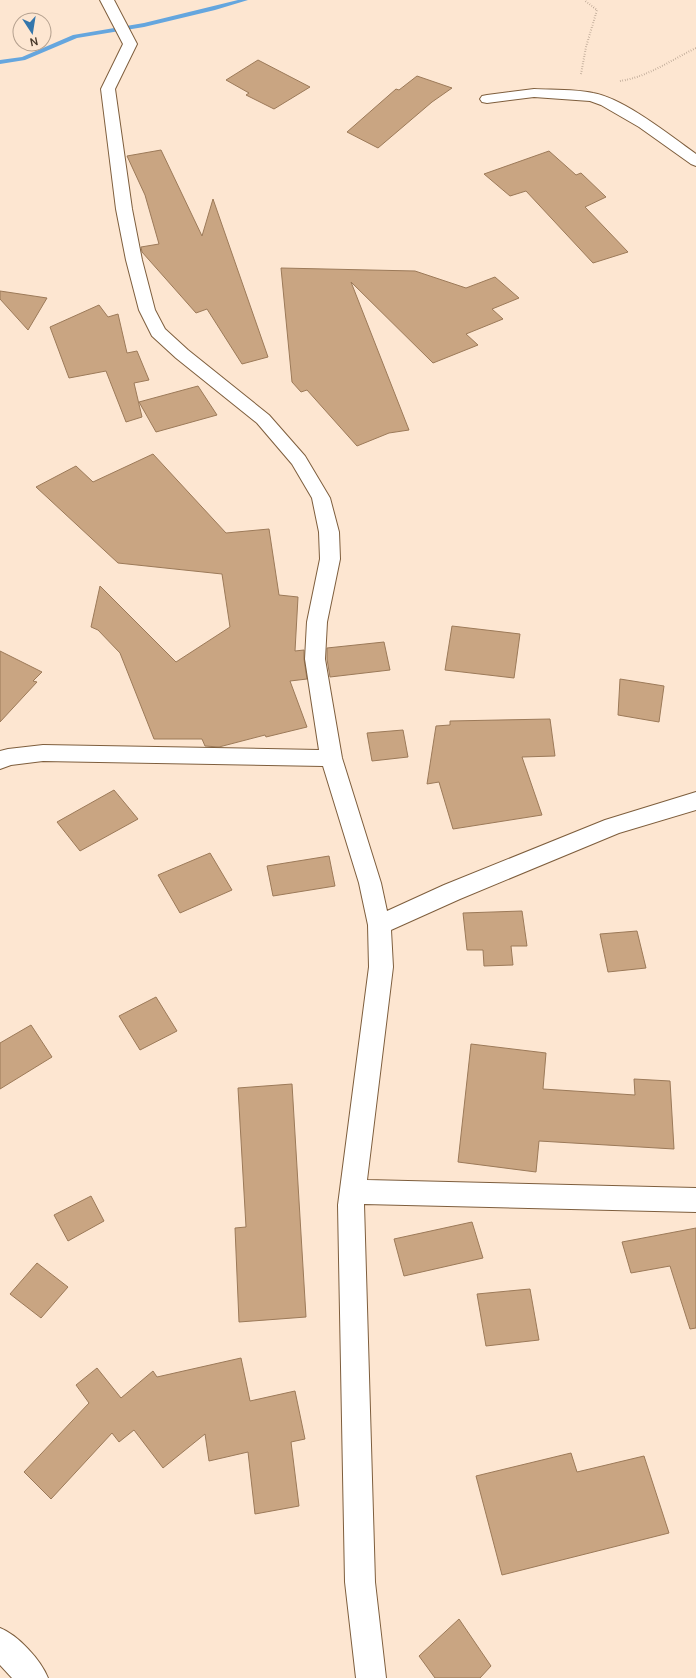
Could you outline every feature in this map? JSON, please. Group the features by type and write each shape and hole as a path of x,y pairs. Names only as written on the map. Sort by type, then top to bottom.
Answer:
{"street":[{"path":"107,0 130,44 108,89 124,209 134,260 147,310 158,332 182,354 262,419 299,460 321,498 329,532 330,559 317,622 315,659 331,758 370,883 379,925 381,968 352,1192 360,1582 371,1678"},
{"path":"487,100 534,93 592,97 606,102 644,124 696,161"},
{"path":"0,761 8,758 43,753 331,758"},
{"path":"379,925 452,892 613,826 696,801"},
{"path":"352,1192 696,1200"},
{"path":"0,1643 33,1678"}],"path":[{"path":"582,78 581,74 586,47 597,10 584,0"},
{"path":"615,82 648,74 696,48"}],"building":[{"path":"258,60 310,87 274,109 246,95 249,93 226,80"},
{"path":"417,76 452,88 432,102 378,148 347,132 396,89 399,90"},
{"path":"161,150 202,236 213,199 268,357 242,364 207,309 196,313 142,252 141,247 159,244 145,195 127,156"},
{"path":"549,151 576,175 581,173 606,197 585,207 628,252 593,263 526,191 510,196 484,174"},
{"path":"281,268 415,271 466,288 495,277 519,298 492,309 503,319 466,334 478,345 433,363 351,282 409,430 389,433 357,446 307,390 301,392 292,382"},
{"path":"0,291 47,298 28,330 0,299"},
{"path":"99,305 108,317 118,314 127,353 137,351 149,380 134,383 142,417 126,422 106,371 69,378 50,327"},
{"path":"198,386 217,415 156,432 139,402"},
{"path":"153,454 226,533 269,529 279,595 298,597 295,651 304,650 307,679 290,681 307,727 266,737 265,735 219,747 205,746 202,739 154,739 120,653 98,630 91,627 100,586 176,662 230,627 222,574 118,563 36,487 76,466 93,482"},
{"path":"452,626 520,634 514,678 445,670"},
{"path":"384,642 390,670 330,677 327,648"},
{"path":"0,651 42,672 33,681 37,682 0,722"},
{"path":"620,679 664,686 659,722 618,715"},
{"path":"550,719 555,756 522,757 542,815 453,829 439,782 427,784 436,726 450,725 450,721"},
{"path":"403,730 408,757 372,761 367,733"},
{"path":"114,790 138,819 80,851 57,822"},
{"path":"210,853 232,890 180,913 158,875"},
{"path":"329,856 335,886 273,896 267,866"},
{"path":"522,911 527,946 511,946 513,965 484,966 483,950 467,950 463,913"},
{"path":"637,931 646,968 608,972 600,934"},
{"path":"156,997 177,1031 140,1050 119,1016"},
{"path":"31,1025 52,1057 0,1089 0,1043"},
{"path":"471,1044 546,1053 543,1089 635,1095 634,1079 670,1081 674,1149 539,1141 536,1172 458,1162"},
{"path":"292,1084 306,1317 239,1322 235,1228 246,1227 238,1088"},
{"path":"91,1196 104,1221 68,1241 54,1215"},
{"path":"472,1222 483,1258 404,1276 394,1239"},
{"path":"696,1228 696,1328 690,1329 670,1266 631,1273 622,1242"},
{"path":"37,1263 68,1287 41,1318 10,1294"},
{"path":"530,1289 539,1340 486,1346 477,1294"},
{"path":"241,1358 250,1401 295,1391 305,1439 291,1442 299,1506 255,1514 248,1452 209,1461 205,1434 163,1468 134,1430 119,1442 112,1433 51,1499 24,1472 89,1403 76,1385 97,1368 121,1398 153,1371 157,1377"},
{"path":"571,1453 577,1472 644,1456 669,1533 502,1575 476,1476"},
{"path":"459,1619 491,1666 480,1678 435,1678 419,1656"}],"waterway":[{"path":"0,62 23,59 75,36 144,25 245,0"}]}
